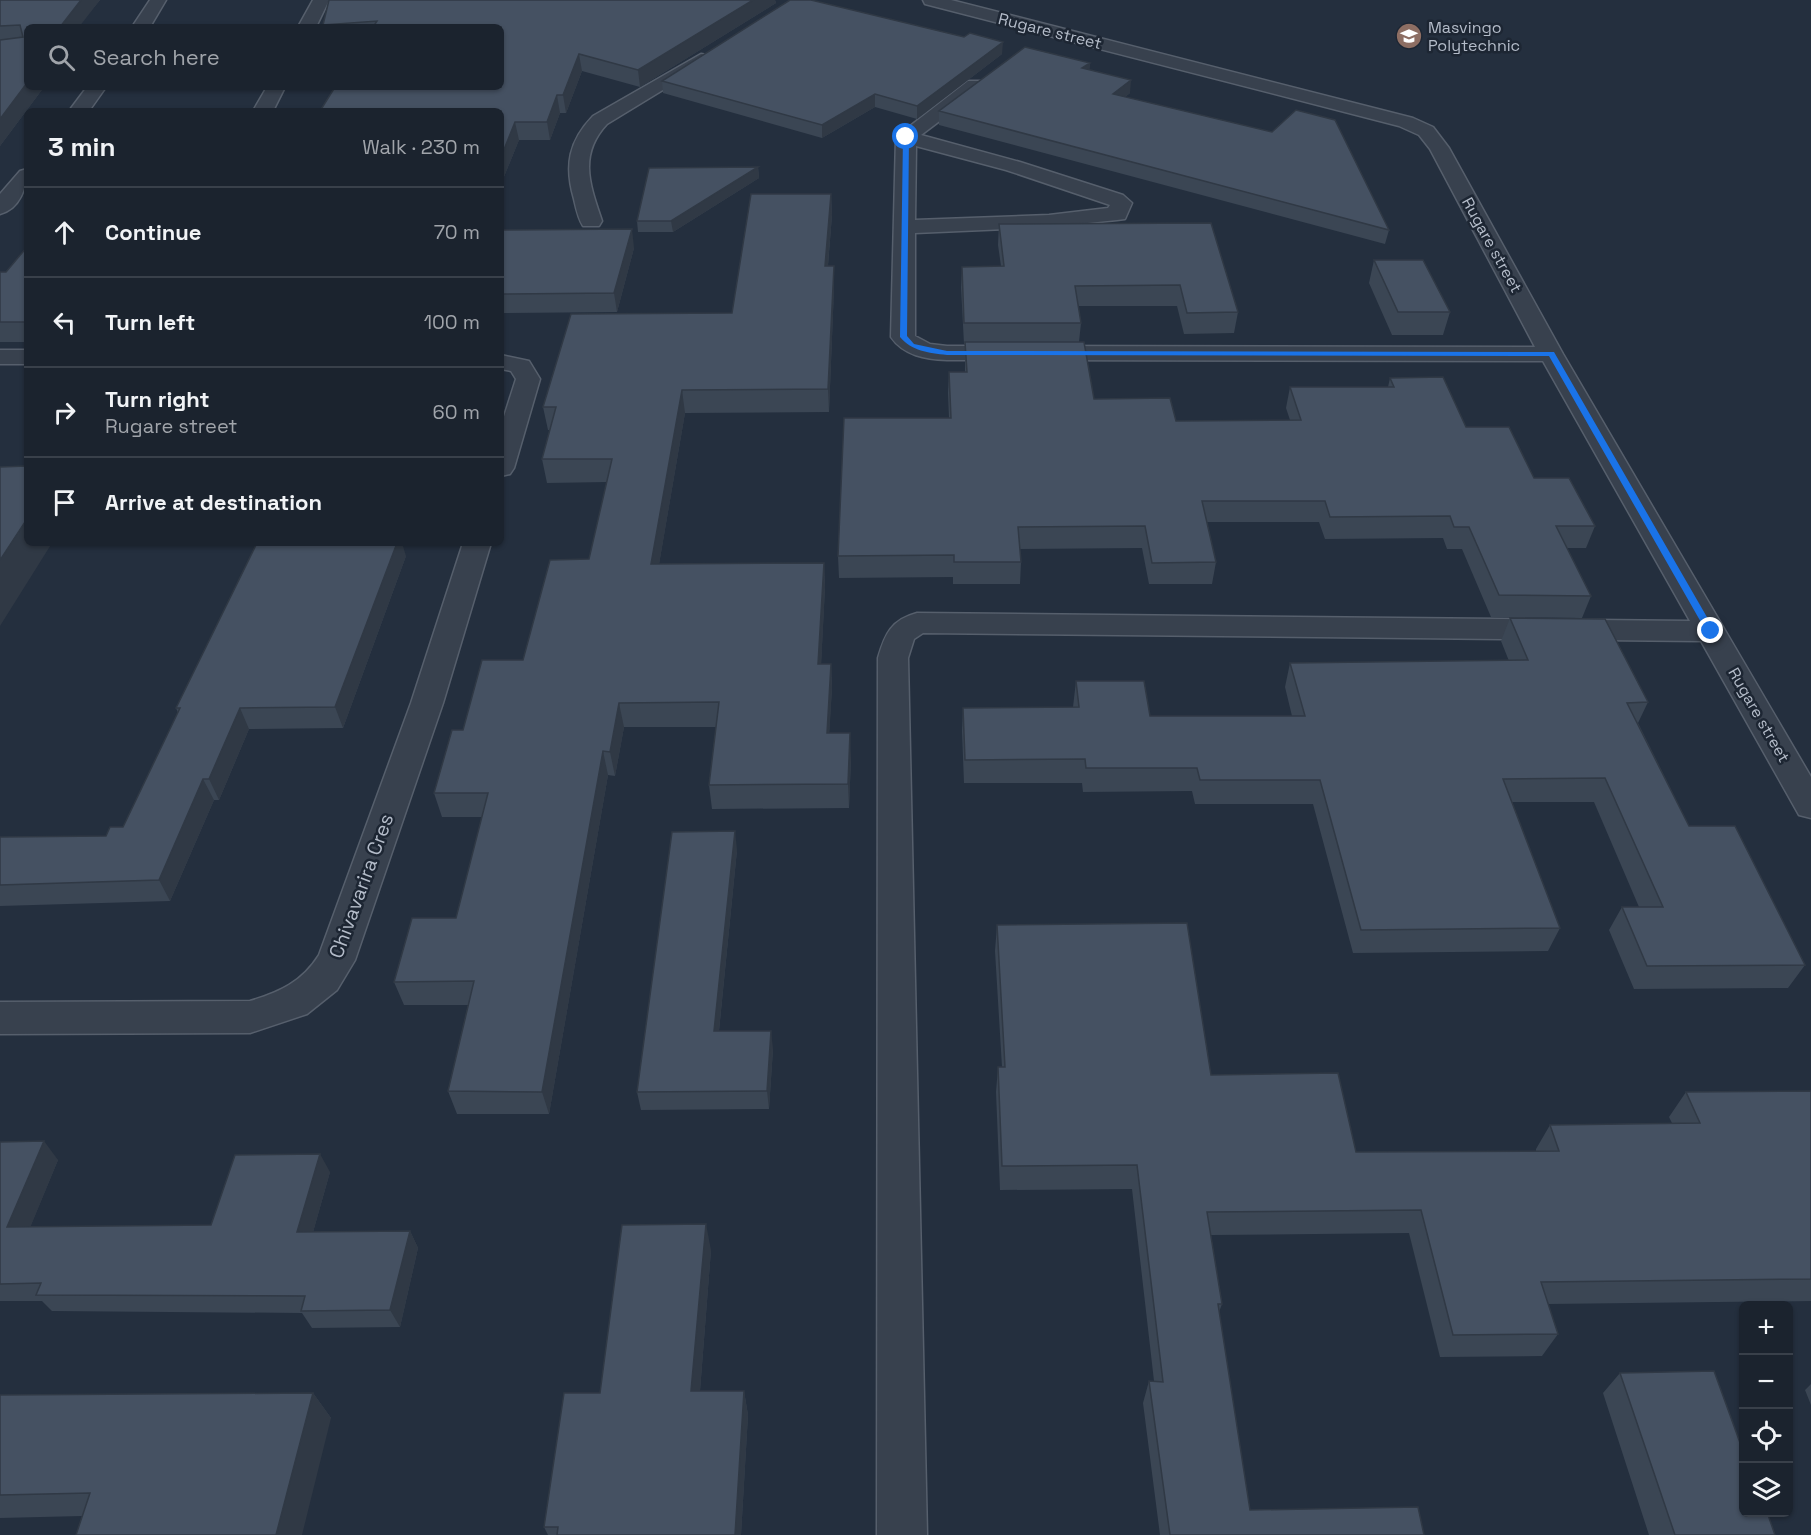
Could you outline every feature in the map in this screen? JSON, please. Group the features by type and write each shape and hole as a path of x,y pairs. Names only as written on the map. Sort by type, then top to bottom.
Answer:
{"street":[{"path":"143,24 158,0"},
{"path":"309,24 321,0"},
{"name":"Rugare street","path":"931,0 1422,128 1439,148 1551,354 1811,806"},
{"path":"1030,45 1049,30"},
{"path":"591,221 580,188 578,155 587,133 600,120 719,48"},
{"path":"906,137 992,73"},
{"path":"81,108 95,90"},
{"path":"265,108 274,90"},
{"path":"904,227 1049,221 1117,214 1121,203 1116,199 1012,166 906,137"},
{"path":"906,137 903,337 912,345 930,351 1551,354"},
{"path":"6,215 24,181"},
{"path":"0,357 24,357"},
{"path":"504,363 520,366 528,379 504,458"},
{"name":"Chivavarira Cres","path":"0,1018 250,1017 294,1004 315,987 336,960 427,703 476,546"},
{"path":"902,1535 893,658 900,634 917,623 1711,631"}],"building":[{"path":"0,0 81,0 62,24 24,24 24,87 0,119 0,40 23,37 20,25 0,26"},
{"path":"329,0 753,0 638,70 579,54 563,95 557,95 547,122 515,122 504,150 504,108 322,108 333,90 504,90 504,24 375,24 377,21 323,24"},
{"path":"790,0 811,0 964,37 970,33 1003,42 917,106 875,94 822,125 662,81"},
{"path":"1025,47 1090,63 1082,68 1131,80 1113,94 1272,132 1296,110 1335,120 1389,230 939,111"},
{"path":"758,167 671,221 637,221 649,168"},
{"path":"751,194 831,194 825,266 834,266 828,389 682,390 651,564 824,563 818,664 831,664 827,733 850,733 848,784 709,785 719,702 619,703 610,752 603,751 542,1092 448,1091 474,981 394,982 412,918 456,918 488,793 434,793 452,730 463,730 482,660 523,660 550,560 589,559 612,459 542,459 556,407 543,407 571,314 732,313"},
{"path":"1211,223 1238,312 1187,313 1180,285 1075,286 1081,323 964,323 962,267 1004,266 999,224"},
{"path":"632,229 614,293 504,294 504,230"},
{"path":"24,251 24,322 0,322 0,272 6,272"},
{"path":"1374,260 1423,260 1450,312 1398,312"},
{"path":"965,342 1084,342 1094,399 1170,398 1176,421 1301,420 1290,387 1394,387 1390,378 1443,377 1466,427 1509,427 1534,478 1569,478 1595,526 1556,526 1591,596 1499,595 1469,527 1454,527 1450,516 1330,517 1325,501 1202,501 1216,562 1152,563 1145,526 1018,527 1021,562 954,562 954,555 838,556 844,418 951,418 949,372 967,372"},
{"path":"24,466 24,524 0,560 0,467"},
{"path":"256,546 396,546 335,707 240,708 209,779 203,779 159,880 0,885 0,837 106,836 110,827 123,827 180,708 176,708"},
{"path":"1510,618 1605,619 1648,702 1627,703 1689,826 1735,826 1805,965 1647,966 1622,907 1663,907 1605,778 1503,779 1560,928 1361,930 1320,780 1200,780 1197,768 1086,768 1085,759 965,760 963,708 1079,707 1076,681 1144,681 1150,716 1305,716 1290,663 1528,660"},
{"path":"735,831 714,1031 771,1031 767,1091 637,1092 672,832"},
{"path":"1187,923 1211,1075 1338,1073 1356,1152 1559,1151 1550,1125 1700,1123 1686,1092 1811,1091 1811,1279 1541,1282 1558,1334 1453,1335 1421,1210 1207,1212 1222,1304 1218,1304 1250,1510 1418,1507 1424,1535 1170,1535 1149,1381 1163,1382 1137,1165 1002,1166 998,1067 1005,1067 997,925"},
{"path":"44,1141 7,1227 211,1225 235,1155 320,1154 297,1232 410,1231 390,1310 301,1311 305,1296 36,1295 41,1283 0,1284 0,1142"},
{"path":"706,1224 691,1391 744,1391 735,1535 557,1535 558,1527 544,1527 564,1393 600,1393 622,1225"},
{"path":"1714,1371 1739,1440 1739,1517 1769,1517 1775,1535 1675,1535 1620,1373"},
{"path":"313,1393 276,1535 76,1535 90,1493 0,1495 0,1395"}],"place":[{"name":"Masvingo Polytechnic","path":"1409,36"}],"route":[{"path":"906,137 903,337 912,345 939,353 1551,354 1619,468 1711,631"}]}
